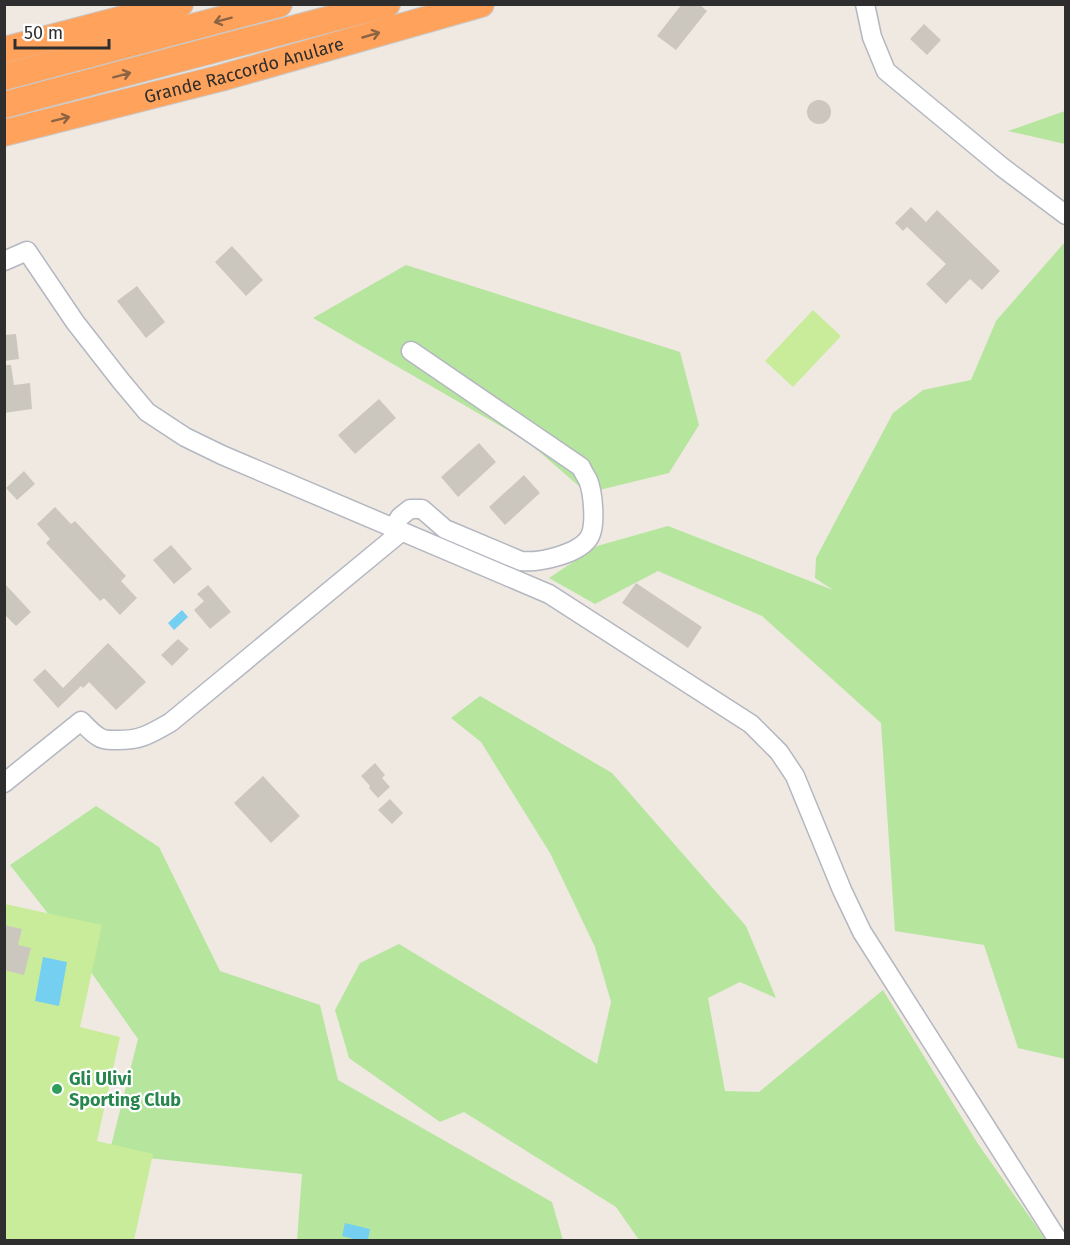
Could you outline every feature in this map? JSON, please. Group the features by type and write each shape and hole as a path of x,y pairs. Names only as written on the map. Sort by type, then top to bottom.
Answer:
{"highway":[{"path":"4,50 180,4"},
{"path":"4,77 279,4"},
{"name":"Grande Raccordo Anulare","path":"4,105 387,4"},
{"name":"Grande Raccordo Anulare","path":"4,133 221,78 481,4"}],"street":[{"path":"865,4 872,37 886,71 1002,167 1065,215"},
{"path":"4,261 27,251 75,322 147,412 185,437 222,455 549,594 751,724 779,752 795,776 842,890 862,932 1058,1240"},
{"path":"4,783 81,721 91,732 102,739 116,740 134,740 148,736 171,722 397,530 400,517 410,509 422,509 445,529 521,561 534,562 562,555 583,545 591,535 593,502 589,482 581,468 411,351"}],"green space":[{"path":"1065,111 1065,144 1008,131"},
{"path":"1065,242 1065,1059 1018,1048 984,945 895,931 881,723 762,616 658,571 595,604 549,578 597,546 668,526 833,590 815,578 816,558 893,413 923,390 971,380 996,321"},
{"path":"406,265 680,352 699,425 669,473 587,493 528,442 313,318"},
{"path":"813,310 841,336 793,387 765,361"},
{"path":"480,696 612,773 746,926 776,998 740,982 708,998 725,1091 759,1092 883,990 978,1144 1046,1240 639,1240 616,1207 464,1112 440,1122 349,1058 335,1010 360,963 399,944 597,1064 611,1002 595,947 550,853 481,742 451,718"},
{"path":"96,806 159,847 220,971 320,1005 338,1080 552,1202 563,1240 297,1240 302,1174 109,1154 138,1039 67,938 10,865"},
{"name":"Gli Ulivi Sporting Club","path":"5,904 102,925 80,1027 120,1037 97,1141 153,1154 134,1240 5,1240"}],"water":[{"path":"182,610 188,617 174,630 168,623"},
{"path":"43,957 67,962 59,1006 35,1001"},
{"path":"345,1223 370,1229 368,1240 342,1236"}],"building":[{"path":"682,4 699,4 707,11 676,50 657,36"},
{"path":"924,24 941,40 927,55 910,39"},
{"path":"819,100 828,103 831,112 828,121 819,124 810,121 807,112 810,103"},
{"path":"911,207 926,222 937,210 1000,271 982,290 970,279 946,304 926,284 946,264 907,227 903,231 895,223"},
{"path":"232,246 263,280 246,296 215,262"},
{"path":"137,286 165,322 146,338 117,301"},
{"path":"16,334 19,359 4,361 4,335"},
{"path":"4,365 11,365 14,385 30,383 32,409 4,413"},
{"path":"379,399 396,418 355,454 338,435"},
{"path":"479,443 496,462 458,497 441,477"},
{"path":"24,471 35,484 17,500 6,488"},
{"path":"524,475 540,493 505,525 489,507"},
{"path":"55,507 71,524 75,521 126,576 121,581 137,598 120,615 104,598 100,601 46,543 50,539 37,524"},
{"path":"171,545 192,569 174,584 153,560"},
{"path":"4,583 31,612 16,626 4,614"},
{"path":"636,583 702,627 688,648 622,603"},
{"path":"208,585 231,612 210,629 194,610 204,601 197,594"},
{"path":"178,639 189,649 172,666 161,655"},
{"path":"108,643 146,682 116,710 89,682 83,688 81,686 58,708 33,680 45,669 63,688"},
{"path":"375,763 385,775 382,778 390,787 378,798 361,776"},
{"path":"263,776 300,816 271,843 234,803"},
{"path":"390,799 403,813 392,824 378,810"},
{"path":"4,925 22,929 18,945 31,948 24,975 4,970"}],"place":[{"name":"Gli Ulivi Sporting Club","path":"57,1089"}]}
